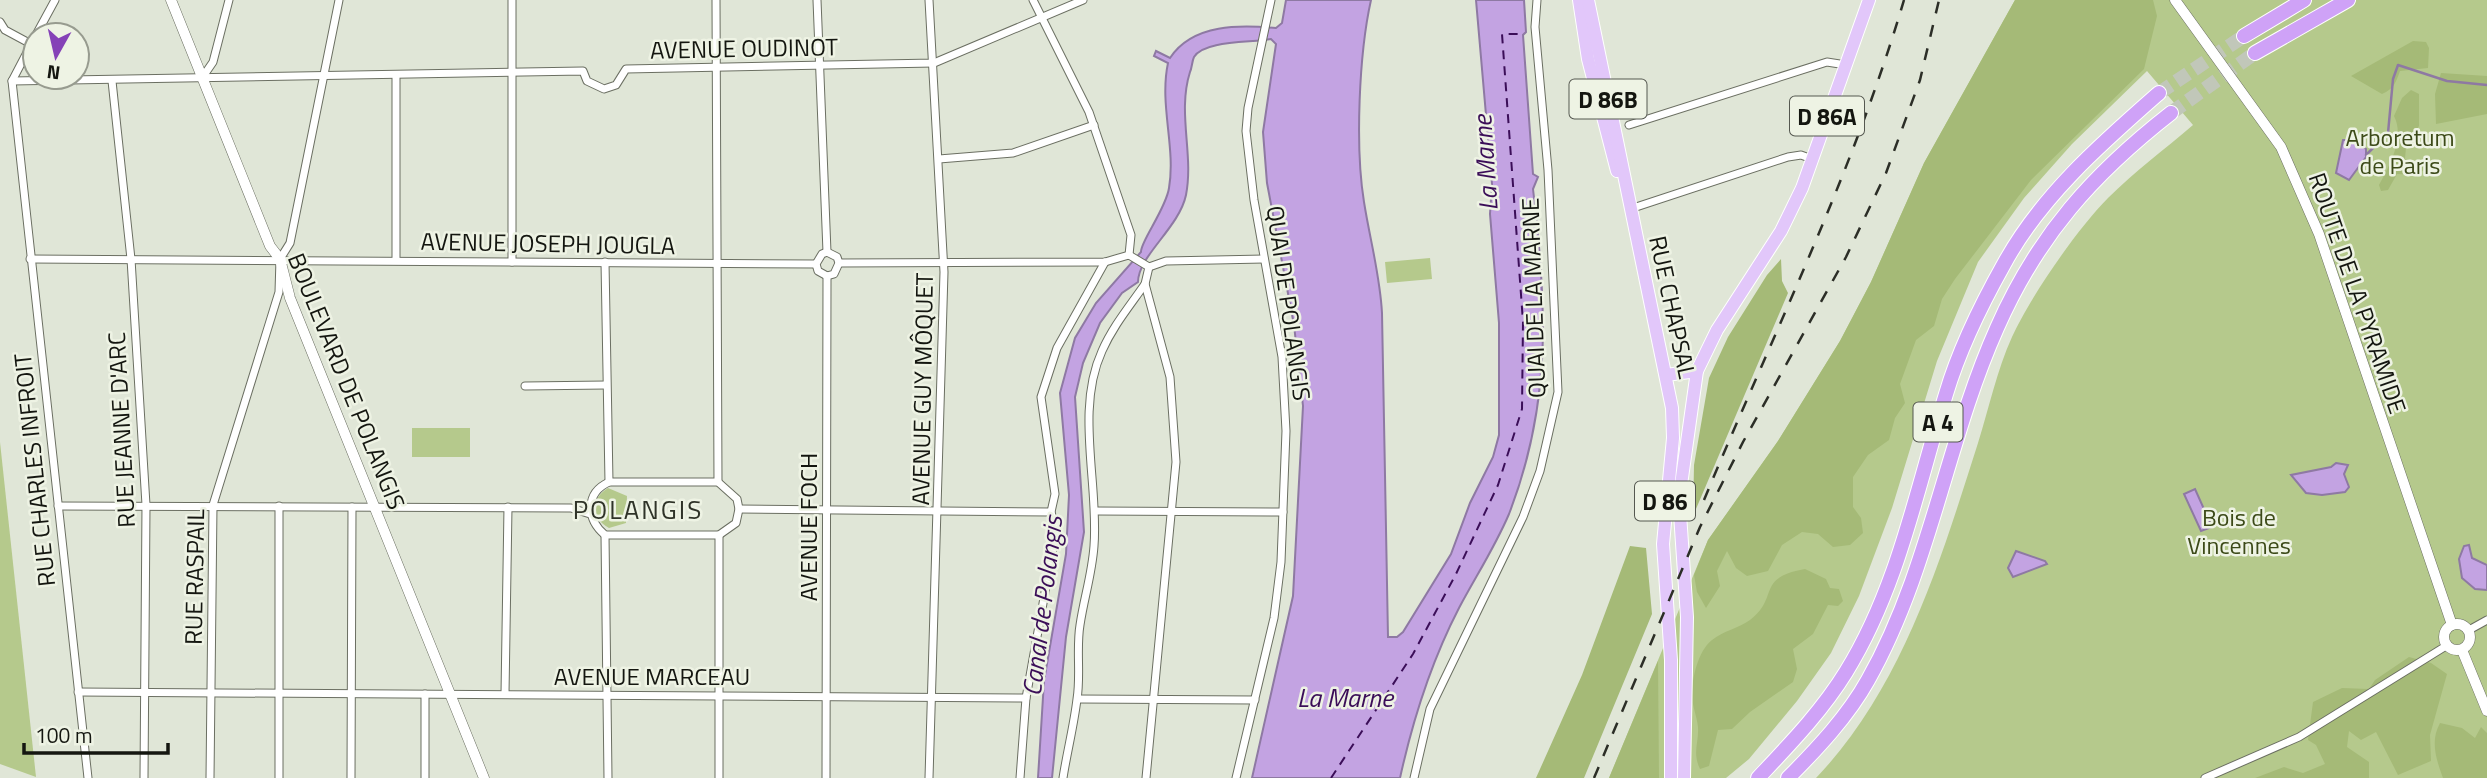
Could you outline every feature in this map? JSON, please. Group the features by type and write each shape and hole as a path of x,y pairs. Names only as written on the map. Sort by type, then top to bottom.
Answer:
{"highway":[{"path":"2244,36 2304,0"},
{"path":"2255,53 2348,0"},
{"name":"A 4","path":"1758,778 1804,729 1846,672 1878,609 1906,533 1947,391 1976,319 2005,261 2059,187 2159,93"},
{"name":"A 4","path":"1788,778 1821,744 1867,682 1901,613 1997,328 2028,270 2072,202 2123,150 2171,113"}],"main road":[{"path":"1578,0 1588,59 1611,155 1629,203"},
{"name":"RUE CHAPSAL","path":"1588,0 1673,415 1663,544 1671,671 1671,776"},
{"name":"D 86A","path":"1697,371 1717,330 1781,231 1802,188 1869,0"},
{"path":"1666,375 1697,371 1679,499 1687,642 1684,772"}],"street":[{"path":"44,21 55,0"},
{"name":"BOULEVARD DE POLANGIS","path":"171,0 270,246 280,260 290,298 484,778"},
{"path":"202,78 213,62 229,0"},
{"name":"RUE RASPAIL","path":"210,778 212,505 278,292 280,260 290,243 339,0"},
{"path":"512,0 512,262"},
{"path":"716,0 718,482"},
{"path":"817,0 827,252"},
{"name":"AVENUE GUY MÔQUET","path":"929,0 944,264 939,511 929,778"},
{"path":"1033,0 1094,125 1131,235 1129,254"},
{"name":"AVENUE OUDINOT","path":"12,81 583,71 587,81 604,89 615,86 626,69 933,63 1083,0"},
{"name":"QUAI DE POLANGIS","path":"1236,778 1274,618 1283,512 1286,396 1246,131 1250,94 1263,47 1271,0"},
{"name":"QUAI DE LA MARNE","path":"1414,778 1430,709 1523,517 1540,471 1558,392 1548,170 1535,27 1537,0"},
{"name":"ROUTE DE LA PYRAMIDE","path":"2175,0 2262,117 2297,178 2319,234 2452,625"},
{"path":"0,22 5,30 21,35"},
{"path":"1629,125 1827,62 1846,65"},
{"path":"12,81 21,64"},
{"path":"396,76 396,260"},
{"name":"RUE CHARLES INFROIT","path":"12,81 88,778"},
{"name":"RUE JEANNE D'ARC","path":"112,81 131,259 146,505 144,778"},
{"path":"939,159 1013,153 1094,125"},
{"path":"1629,203 1788,157 1801,155 1812,159"},
{"path":"827,252 837,257 839,263 834,274 827,276 818,271 816,264 817,258 827,252"},
{"path":"839,263 1105,262 1129,254"},
{"path":"1129,254 1149,267"},
{"name":"AVENUE JOSEPH JOUGLA","path":"30,259 816,264"},
{"path":"1149,267 1166,261 1264,259"},
{"path":"605,262 609,482"},
{"path":"1020,778 1026,698 1056,531 1051,512 1055,494 1041,397 1057,348 1105,262"},
{"path":"1063,778 1078,699 1079,626 1091,584 1096,511 1090,402 1093,377 1100,353 1116,322 1145,284 1149,267"},
{"name":"AVENUE FOCH","path":"826,778 827,276"},
{"path":"1145,284 1170,377 1175,419 1171,512 1146,778"},
{"path":"525,386 606,385"},
{"path":"590,514 594,494 599,486 609,482 718,482 737,499 739,509 736,523 719,535 605,535"},
{"path":"58,506 508,507 571,508 590,514 605,535 608,778"},
{"path":"279,506 279,778"},
{"path":"351,778 352,507"},
{"path":"505,694 508,507"},
{"path":"739,509 1051,512"},
{"path":"1096,511 1283,512"},
{"path":"719,535 719,778"},
{"path":"2469,630 2487,620"},
{"path":"2452,625 2462,625 2469,630 2470,641 2462,650 2454,651 2446,646 2445,631 2452,625"},
{"path":"2205,778 2299,737 2446,646"},
{"path":"2462,650 2487,711"},
{"name":"AVENUE MARCEAU","path":"78,692 1026,698"},
{"path":"425,694 425,778"},
{"path":"1078,699 1255,700"}],"green space":[{"name":"Bois de Vincennes","path":"2015,0 2487,0 2487,778 1816,778 1873,704 1916,620 1949,531 2002,363 2030,303 2069,245 2096,211 2128,179 2193,125 2147,71 2072,144 2024,198 1978,262 1937,361 1892,508 1859,596 1831,653 1797,701 1749,759 1726,778 1609,778 1708,540 1778,441 1840,341 1871,282 1924,163"},
{"path":"2015,0 2153,0 2157,16 2144,69 2031,180 1955,279 1942,299 1934,326 1916,340 1900,384 1905,403 1895,418 1889,440 1868,455 1853,477 1853,507 1861,518 1863,533 1850,545 1833,547 1818,534 1802,532 1782,545 1768,571 1747,576 1736,568 1727,551 1717,571 1720,586 1706,608 1697,592 1694,575 1708,540 1778,441 1840,341 1871,282 1924,163"},
{"path":"2413,41 2426,42 2429,48 2428,68 2400,71 2394,85 2386,92 2382,94 2351,76"},
{"path":"2441,73 2487,76 2487,114 2436,124 2435,94"},
{"name":"Arboretum de Paris","path":"2411,90 2419,94 2419,126 2406,147 2405,159 2421,163 2426,169 2416,175 2397,174 2388,190 2381,191 2379,185 2397,142 2394,116 2402,98"},
{"path":"1430,258 1432,279 1387,283 1385,262"},
{"path":"1781,259 1782,281 1788,293 1693,516 1694,465 1709,378 1728,337 1767,275"},
{"path":"412,428 470,428 470,457 412,457"},
{"path":"0,442 36,777 0,764"},
{"path":"608,488 627,496 626,523 609,528 599,519 595,509 598,498"},
{"path":"1630,546 1646,548 1652,614 1584,778 1536,778 1582,675"},
{"path":"1805,569 1826,579 1830,588 1839,589 1843,601 1838,606 1828,605 1813,634 1793,649 1797,669 1793,682 1750,712 1732,729 1718,730 1709,766 1700,769 1696,752 1698,727 1692,695 1695,673 1703,651 1716,637 1746,623 1759,612 1770,589 1780,578"},
{"path":"2409,657 2431,663 2447,674 2430,735 2431,761 2398,775 2376,732 2361,740 2349,731 2347,747 2369,762 2369,778 2255,778 2284,767 2303,773 2325,764 2316,745 2308,740 2313,702 2342,688 2369,689 2375,680"},
{"path":"1658,661 1659,778 1609,778 1655,668"},
{"path":"2440,723 2462,728 2475,738 2481,727 2487,733 2487,778 2443,778 2436,757 2435,743"}],"water":[{"name":"La Marne","path":"1286,0 1371,0 1361,73 1361,180 1381,299 1388,637 1397,637 1403,632 1451,554 1470,503 1493,457 1499,435 1499,323 1490,214 1492,184 1476,0 1524,0 1526,32 1523,35 1533,174 1538,177 1533,189 1543,314 1539,393 1523,473 1504,526 1459,608 1431,670 1400,778 1252,778 1293,596 1303,406 1294,325 1267,183 1263,132 1276,44 1271,39 1218,45 1199,52 1193,59 1186,87 1188,180 1182,207 1145,262 1138,282 1122,293 1100,323 1083,363 1075,397 1084,532 1066,637 1052,778 1038,778 1044,681 1066,554 1069,495 1060,393 1075,338 1096,303 1141,252 1167,196 1171,173 1165,94 1168,63 1154,56 1156,51 1170,58 1191,38 1204,32 1248,26 1276,28 1282,23"},
{"path":"2343,140 2355,140 2366,149 2366,157 2349,180 2336,173"},
{"path":"2336,463 2348,465 2344,474 2349,487 2345,492 2322,495 2306,493 2291,475 2331,467"},
{"path":"2195,489 2212,527 2201,531 2184,494"},
{"path":"2469,545 2472,558 2487,565 2487,590 2475,589 2462,578 2459,559 2464,546"},
{"path":"2016,551 2047,564 2013,577 2008,568"}],"waterway":[{"path":"2366,155 2388,133 2393,79 2398,65 2447,81 2487,85"}],"ferry route":[{"path":"1331,778 1413,654 1456,574 1498,485 1522,409 1523,322 1502,34 1523,34"}],"tunnel":[{"path":"2159,93 2244,36"},
{"path":"2171,113 2255,53"}],"railway":[{"path":"1704,500 1837,190 1884,64 1904,0"},
{"path":"1594,778 1700,527 1743,442 1846,257 1886,173 1920,80 1939,0"}],"district":[{"name":"POLANGIS","path":"638,509"}],"water label":[{"name":"Canal de Polangis","path":"1042,606"}]}
